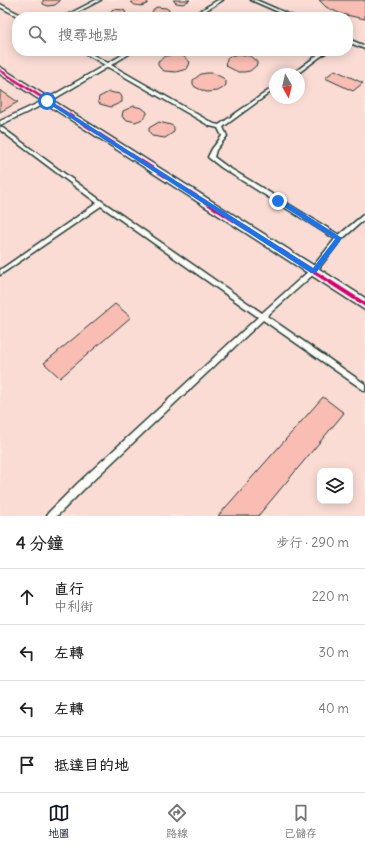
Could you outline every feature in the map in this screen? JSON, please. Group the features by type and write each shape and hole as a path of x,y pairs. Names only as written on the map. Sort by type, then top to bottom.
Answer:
{"street":[{"path":"0,70 365,305"}],"lane":[{"path":"75,12 99,0"},
{"path":"201,12 221,0"},
{"path":"253,0 281,12"},
{"path":"0,5 13,12"},
{"path":"353,42 365,48"},
{"path":"92,56 212,125 220,127 225,136 214,150 211,157 224,167 339,238"},
{"path":"0,123 47,101 123,56"},
{"path":"302,68 319,56"},
{"path":"220,127 269,91"},
{"path":"0,128 101,203 365,388"},
{"path":"0,273 101,203"},
{"path":"51,516 86,481 263,316 314,271 339,238 365,216"}],"shaded area":[{"path":"0,0 365,0 365,516 0,516"}],"building":[{"path":"43,0 60,1 55,5 48,6 43,4"},
{"path":"132,0 148,0 147,4 141,6 135,5 131,2"},
{"path":"173,0 190,0 183,4 176,3"},
{"path":"319,0 365,0 365,19 353,16 353,12 337,12 326,7"},
{"path":"156,7 166,8 169,10 169,12 152,12"},
{"path":"113,9 123,10 125,12 110,12"},
{"path":"166,56 183,56 190,62 187,69 176,72 164,71 158,65 158,61"},
{"path":"250,56 257,62 257,65 250,71 238,72 225,64 228,57"},
{"path":"335,70 363,83 353,91 325,78"},
{"path":"213,73 223,78 226,81 226,85 218,91 206,92 195,87 193,80 201,74"},
{"path":"0,90 18,102 0,112"},
{"path":"109,92 120,94 122,97 122,102 111,107 100,104 98,102 99,97"},
{"path":"134,106 142,108 147,112 147,114 143,119 135,122 124,119 122,116 123,111"},
{"path":"159,122 174,127 174,132 165,138 152,136 149,128"},
{"path":"115,304 131,317 60,378 44,363"},
{"path":"323,397 344,413 258,516 218,516"}],"cycle path":[{"path":"0,70 365,305"}],"route":[{"path":"47,101 314,271 339,238 278,201"}]}
